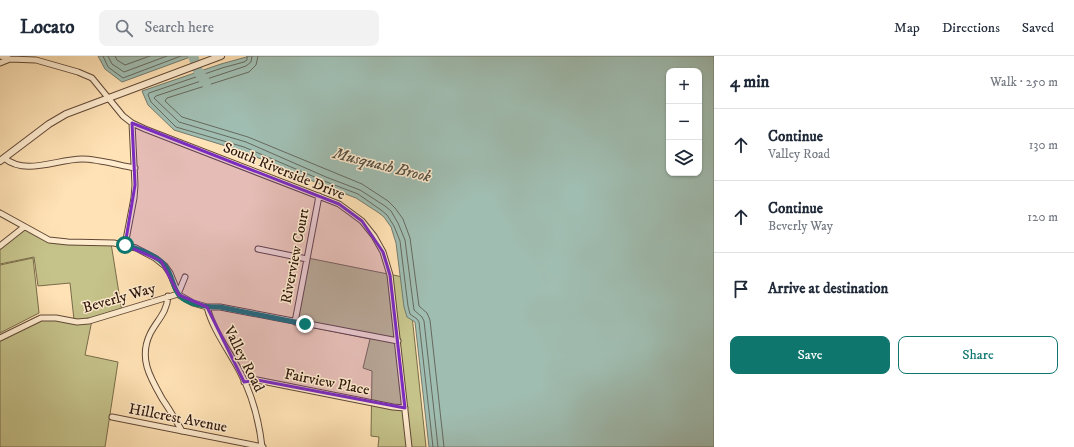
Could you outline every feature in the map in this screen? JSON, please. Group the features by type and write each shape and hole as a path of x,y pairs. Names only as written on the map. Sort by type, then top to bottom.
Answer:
{"street":[{"path":"0,56 11,58"},
{"path":"32,56 36,60"},
{"path":"135,168 83,159 41,166 16,165 2,160 57,118 221,56"},
{"path":"0,63 11,58"},
{"name":"South Riverside Drive","path":"11,58 36,60 86,75 97,83 123,116 132,123 339,204 355,214 368,228 380,245 390,275 409,447"},
{"path":"125,245 134,198 135,168 132,123"},
{"name":"Riverview Court","path":"295,322 319,196"},
{"path":"0,213 49,240 114,243 136,248 161,261 170,273 178,294 193,304 207,307 220,307 398,341"},
{"path":"0,246 24,227"},
{"path":"258,249 306,259"},
{"path":"178,294 185,277"},
{"name":"Beverly Way","path":"0,338 41,318 56,318 76,322 89,321 178,294"},
{"path":"168,296 167,308 148,337 145,352 145,363 154,385 182,431"},
{"name":"Valley Road","path":"207,307 210,319 244,382 255,410 261,433 262,447"},
{"name":"Fairview Place","path":"244,382 257,380 404,408"},
{"name":"Hillcrest Avenue","path":"112,417 262,447"}],"highlighted area":[{"path":"132,123 339,204 362,221 383,252 390,275 405,408 257,380 244,382 207,307 179,295 161,261 125,245 135,185"}],"shaded area":[{"path":"24,227 54,241 111,243 122,312 92,320 85,355 118,362 105,447 0,447 0,338 42,317 74,320 70,283 38,286 34,257 0,264 0,246"},
{"path":"33,258 39,313 0,333 0,265"},
{"path":"308,258 408,278 426,447 378,447 379,437 371,436 372,371 363,368 370,339 296,324"}],"water":[{"path":"98,56 193,56 122,82 105,69"},
{"path":"250,56 714,56 714,447 429,447 415,322 407,317 404,307 396,243 391,227 384,217 356,198 242,151 174,130 148,105 142,91 221,64"}],"waterway":[{"name":"Musquash Brook","path":"193,56 198,71 206,83"}],"route":[{"path":"125,245 136,248 161,261 170,273 178,294 193,304 207,307 220,307 305,324"}]}
